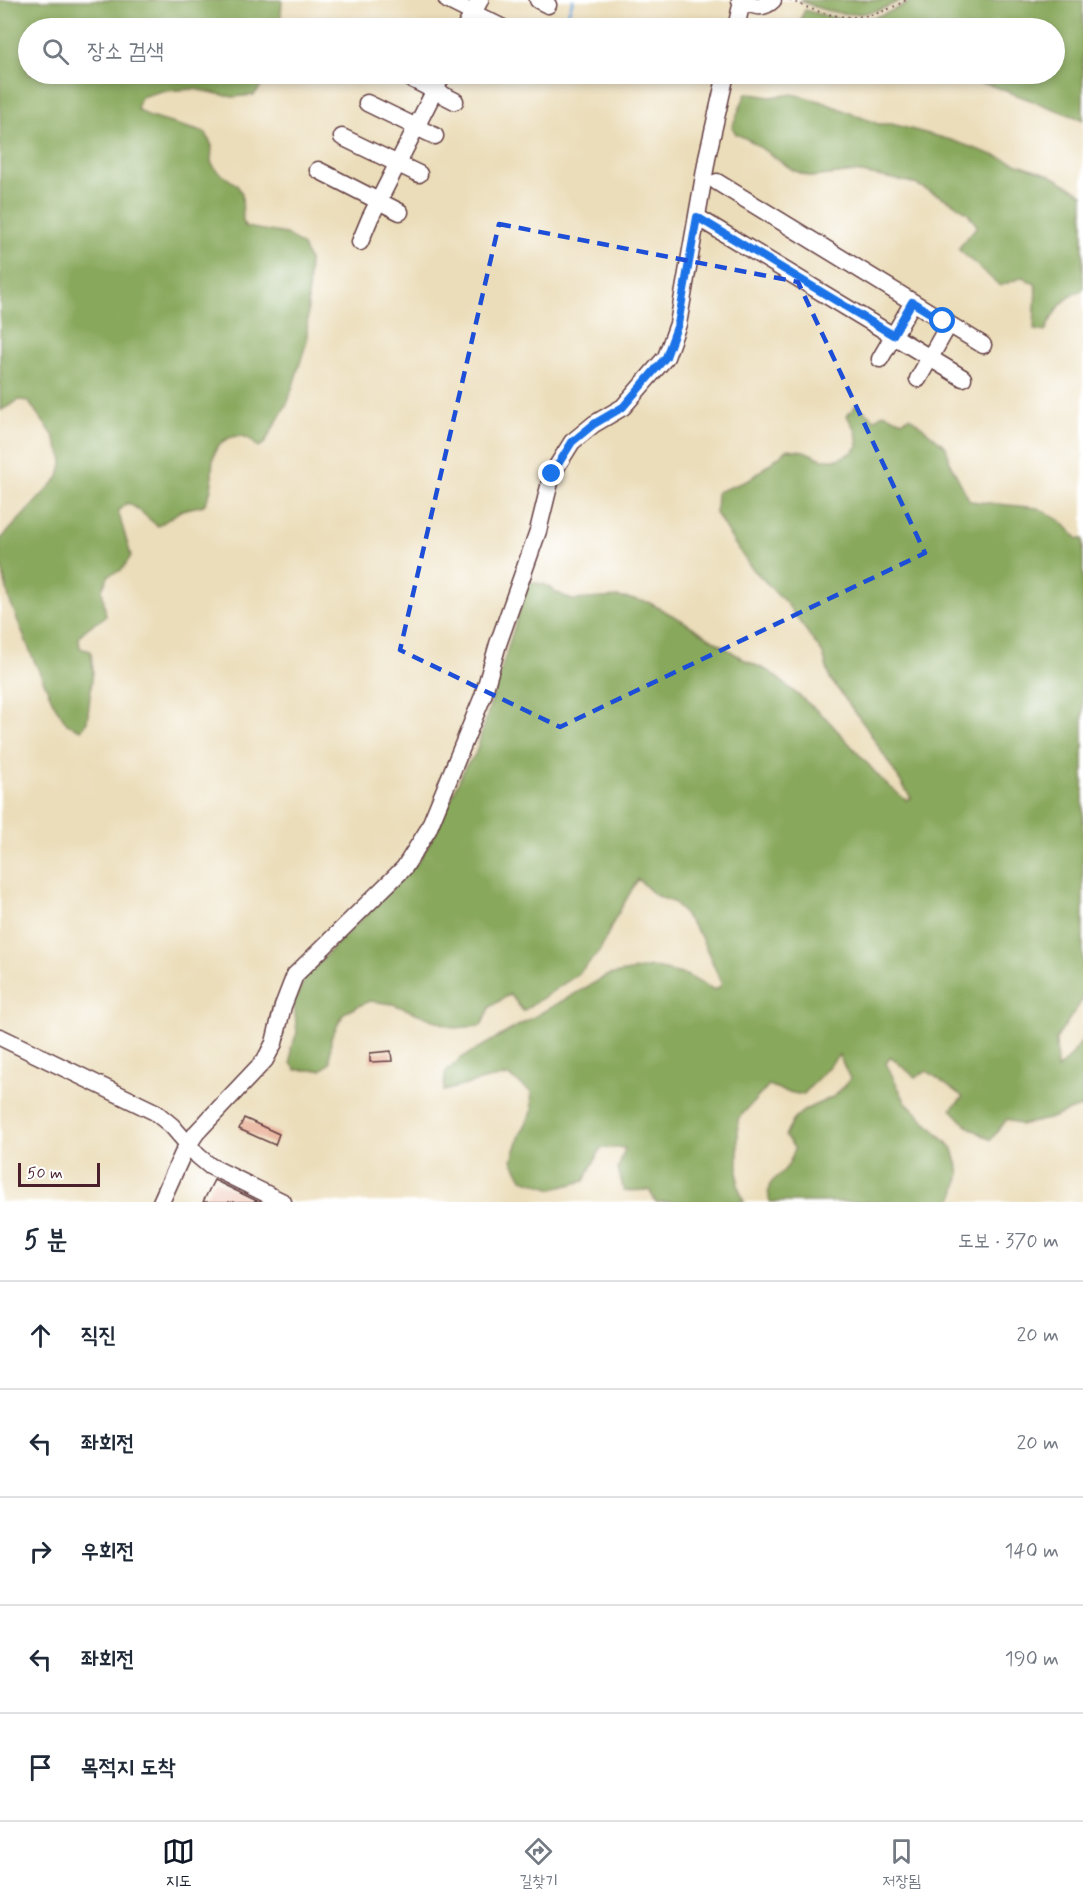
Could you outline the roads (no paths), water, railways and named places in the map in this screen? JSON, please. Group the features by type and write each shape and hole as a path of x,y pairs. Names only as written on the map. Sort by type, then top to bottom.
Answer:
{"street":[{"path":"447,0 473,14"},
{"path":"738,18 741,1 757,7 768,5 773,0"},
{"path":"423,84 455,100"},
{"path":"360,242 438,84"},
{"path":"161,1202 168,1183 189,1144 216,1111 265,1060 274,1043 283,1006 295,975 404,868 428,830 483,696 498,644 538,531 552,474 572,442 594,424 623,407 666,357 678,324 708,153 724,84"},
{"path":"367,103 435,136"},
{"path":"342,137 419,174"},
{"path":"318,170 400,212"},
{"path":"717,182 983,345"},
{"path":"697,217 963,378"},
{"path":"880,359 912,302"},
{"path":"918,379 949,324"},
{"path":"0,1037 155,1112 172,1126 198,1156 210,1166 283,1202"}],"waterway":[{"path":"567,18 573,0"}]}
